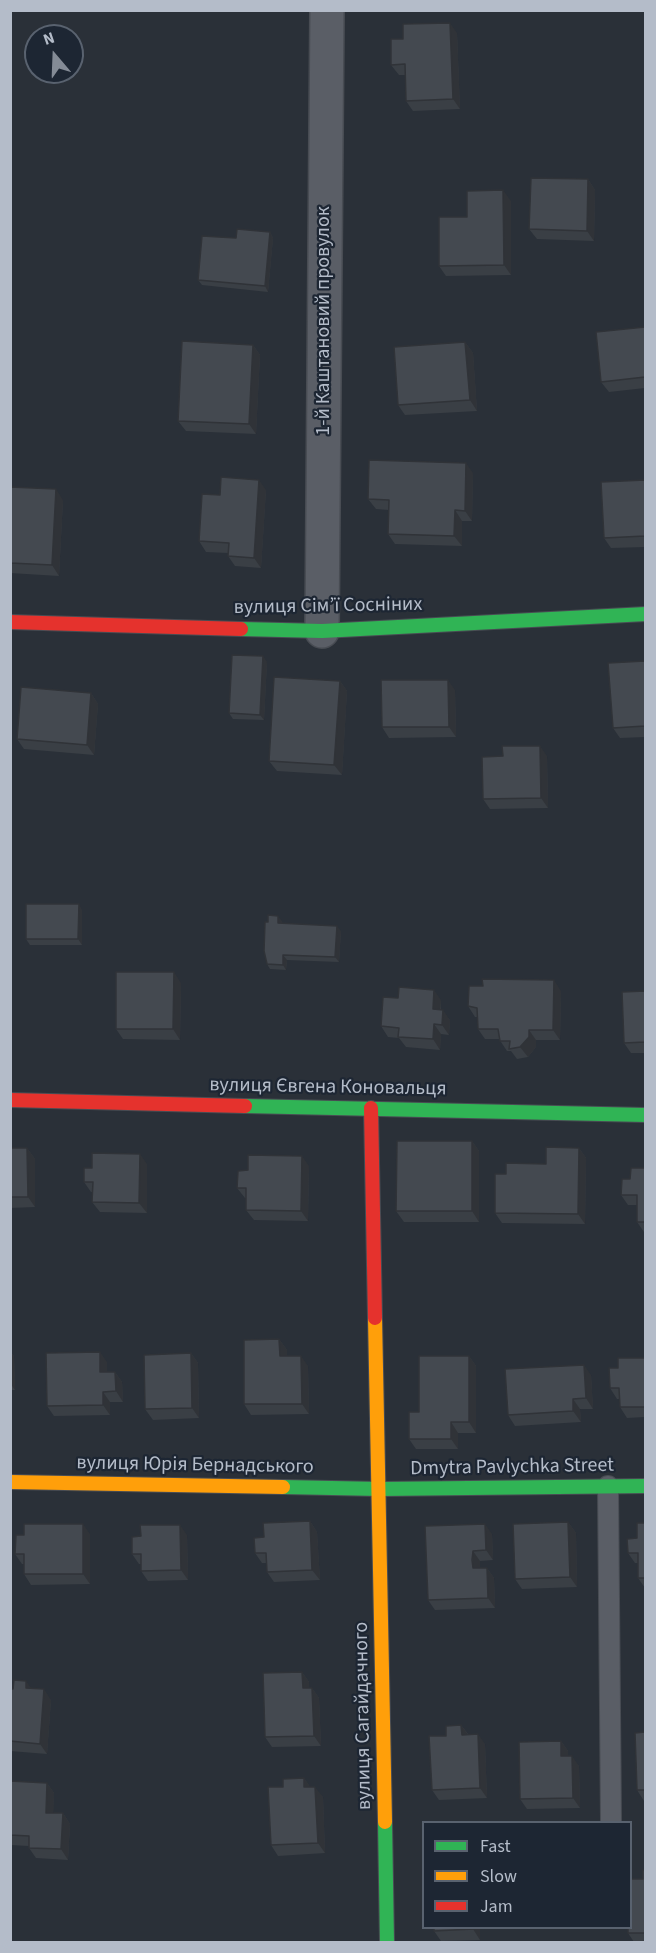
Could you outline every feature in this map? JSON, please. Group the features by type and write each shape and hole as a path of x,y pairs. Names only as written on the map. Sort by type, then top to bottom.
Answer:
{"street":[{"name":"1-й Каштановий провулок","path":"322,631 327,10"},
{"name":"вулиця Сім’ї Сосніних","path":"10,622 322,631 645,614"},
{"name":"вулиця Євгена Коновальця","path":"10,1100 645,1115"},
{"name":"вулиця Сагайдачного","path":"371,1108 387,1942"},
{"name":"вулиця Юрія Бернадського","path":"10,1482 380,1489"},
{"name":"Dmytra Pavlychka Street","path":"380,1489 645,1486"}],"lane":[{"path":"608,1486 612,1821"}],"building":[{"path":"450,23 453,99 406,101 405,64 391,65 391,39 403,39 403,24"},
{"path":"531,178 588,179 587,231 529,229"},
{"path":"503,190 504,265 439,266 439,217 467,217 467,191"},
{"path":"237,229 270,232 265,286 198,280 202,236 236,238"},
{"path":"645,327 645,377 601,382 596,332"},
{"path":"182,341 253,345 249,424 178,421"},
{"path":"465,342 470,400 398,405 394,347"},
{"path":"369,460 466,463 465,511 455,510 454,536 388,534 389,500 368,499"},
{"path":"221,477 259,480 254,558 228,556 229,543 199,541 202,494 220,495"},
{"path":"645,480 645,536 604,538 601,482"},
{"path":"10,487 56,489 52,565 10,563"},
{"path":"232,655 263,656 260,715 229,713"},
{"path":"645,661 645,726 613,728 608,663"},
{"path":"274,677 340,681 334,765 269,761"},
{"path":"381,680 448,680 449,727 382,727"},
{"path":"21,687 91,693 87,745 17,739"},
{"path":"502,746 540,746 541,798 483,799 482,757 503,756"},
{"path":"26,904 79,904 78,939 26,939"},
{"path":"268,915 278,916 278,923 337,926 335,957 283,955 283,965 267,964 264,951 265,922 268,922"},
{"path":"116,972 174,972 173,1029 116,1029"},
{"path":"482,979 554,980 553,1030 529,1030 529,1037 520,1047 509,1049 510,1041 500,1041 498,1029 478,1029 477,1008 468,1006 469,986 483,986"},
{"path":"399,987 434,990 433,1009 443,1010 442,1025 434,1024 433,1039 398,1037 399,1028 381,1026 383,997 398,998"},
{"path":"645,991 645,1042 624,1043 622,992"},
{"path":"397,1141 472,1141 472,1211 396,1211"},
{"path":"546,1147 579,1148 578,1214 495,1213 495,1174 506,1174 506,1163 546,1164"},
{"path":"10,1148 27,1148 28,1197 10,1197"},
{"path":"92,1153 140,1154 139,1203 92,1202 93,1182 84,1182 84,1168 92,1168"},
{"path":"248,1155 302,1156 301,1211 246,1210 246,1188 237,1188 238,1171 248,1170"},
{"path":"631,1168 645,1168 645,1222 637,1222 637,1195 621,1195 622,1179 630,1179"},
{"path":"279,1339 280,1356 301,1356 302,1404 244,1404 244,1340"},
{"path":"100,1352 100,1372 115,1372 116,1391 103,1392 103,1405 47,1406 46,1353"},
{"path":"191,1353 192,1408 145,1409 144,1355"},
{"path":"419,1356 469,1356 469,1422 451,1422 451,1439 409,1439 409,1412 419,1412"},
{"path":"618,1358 645,1358 645,1407 620,1407 619,1388 610,1388 609,1368 618,1368"},
{"path":"584,1365 586,1398 573,1399 573,1411 508,1415 505,1369"},
{"path":"310,1521 312,1570 267,1572 266,1553 255,1553 254,1538 264,1537 263,1523"},
{"path":"568,1522 570,1577 515,1579 513,1524"},
{"path":"637,1523 645,1523 645,1578 638,1578 638,1553 628,1553 627,1539 637,1538"},
{"path":"24,1524 83,1524 83,1574 24,1574 24,1554 15,1554 16,1535 24,1535"},
{"path":"485,1524 486,1550 473,1551 472,1560 473,1568 487,1568 488,1598 428,1600 425,1526"},
{"path":"140,1525 180,1525 181,1570 141,1571 141,1554 132,1554 132,1537 141,1536"},
{"path":"302,1672 303,1688 312,1688 314,1736 265,1737 263,1673"},
{"path":"14,1680 26,1681 26,1688 44,1689 40,1744 10,1741 10,1689 13,1689"},
{"path":"461,1725 462,1735 478,1734 480,1788 432,1790 429,1736 446,1736 446,1726"},
{"path":"645,1732 645,1790 637,1790 635,1733"},
{"path":"561,1741 561,1756 572,1756 573,1798 520,1799 519,1742"},
{"path":"304,1778 304,1787 315,1787 318,1843 271,1845 268,1787 283,1787 283,1779"},
{"path":"10,1781 47,1783 46,1813 63,1813 61,1849 29,1848 29,1836 10,1835"},
{"path":"643,1870 645,1870 645,1933 628,1933 628,1929 632,1929 632,1879 643,1879"},
{"path":"434,1929 473,1929 434,1931"}],"traffic: fast":[{"path":"241,629 322,631 646,614"},
{"path":"245,1106 646,1115"},
{"path":"283,1487 380,1489 646,1486"},
{"path":"385,1822 387,1942"}],"traffic: slow":[{"path":"375,1318 385,1822"},
{"path":"10,1482 283,1487"}],"traffic: jam":[{"path":"10,622 241,629"},
{"path":"10,1100 245,1106"},
{"path":"371,1108 375,1318"}]}
